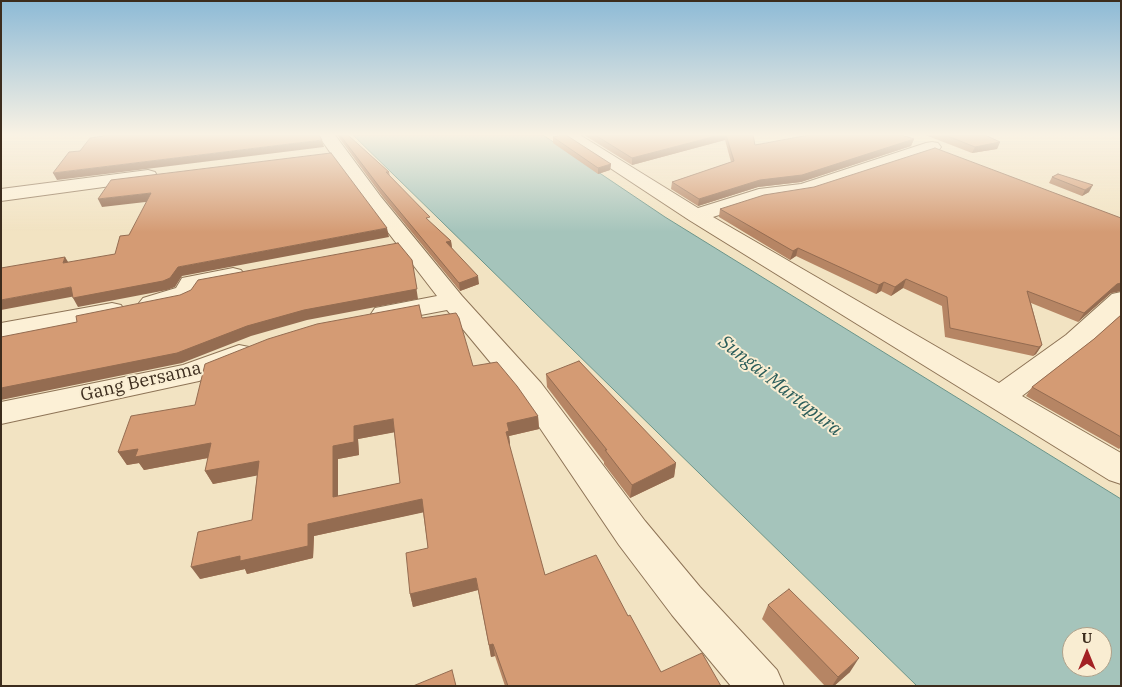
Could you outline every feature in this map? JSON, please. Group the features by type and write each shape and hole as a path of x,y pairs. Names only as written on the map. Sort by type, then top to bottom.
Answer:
{"street":[{"path":"344,167 407,242 453,301 530,390 632,533 686,601 761,686"},
{"path":"619,167 696,216 1121,470"},
{"path":"696,216 759,196 804,189 880,167"},
{"path":"1,195 161,174"},
{"path":"377,248 407,242"},
{"path":"1,332 175,298 186,293 191,283 260,270"},
{"path":"999,398 1076,341 1121,299"},
{"path":"364,318 453,301"},
{"name":"Gang Bersama","path":"1,413 189,374 262,344"}],"water":[{"name":"Sungai Martapura","path":"386,167 591,167 665,217 1121,499 1121,686 917,686"}],"building":[{"path":"58,167 101,167 53,173"},
{"path":"216,167 341,167 387,228 178,267 170,278 163,281 73,298 71,287 1,300 1,268 65,257 63,263 115,254 120,236 129,235 151,193 98,199 111,180"},
{"path":"364,167 384,167 389,172 386,172 430,217 426,218 451,241 446,242 478,276 459,283"},
{"path":"716,167 827,167 802,175 760,180 699,199 672,182"},
{"path":"876,167 986,167 1121,218 1121,283 1117,284 1084,313 1027,291 1042,345 1039,347 950,328 947,297 906,279 895,287 884,282 879,285 798,248 793,251 720,209 764,195 814,187"},
{"path":"1058,174 1093,185 1085,190 1052,177"},
{"path":"398,243 412,260 417,289 304,310 247,326 177,353 1,388 1,337 77,322 76,316 180,295 191,290 198,280"},
{"path":"419,305 422,318 456,313 473,366 497,362 538,416 507,423 509,431 506,432 545,575 596,555 628,616 630,615 661,672 702,653 721,686 508,686 493,644 489,645 476,578 410,594 406,553 428,548 422,499 308,524 308,546 240,561 240,556 191,567 198,532 252,520 259,461 205,471 211,443 135,457 138,449 118,452 131,416 195,405 205,364 268,339 317,324","holes":["393,419 400,483 333,497 333,446 354,442 354,426"]},
{"path":"1121,315 1121,437 1032,387 1094,339"},
{"path":"579,361 676,463 632,485 605,450 607,450 546,374"},
{"path":"789,589 859,658 838,677 768,605"},
{"path":"452,670 456,686 413,686"}]}
